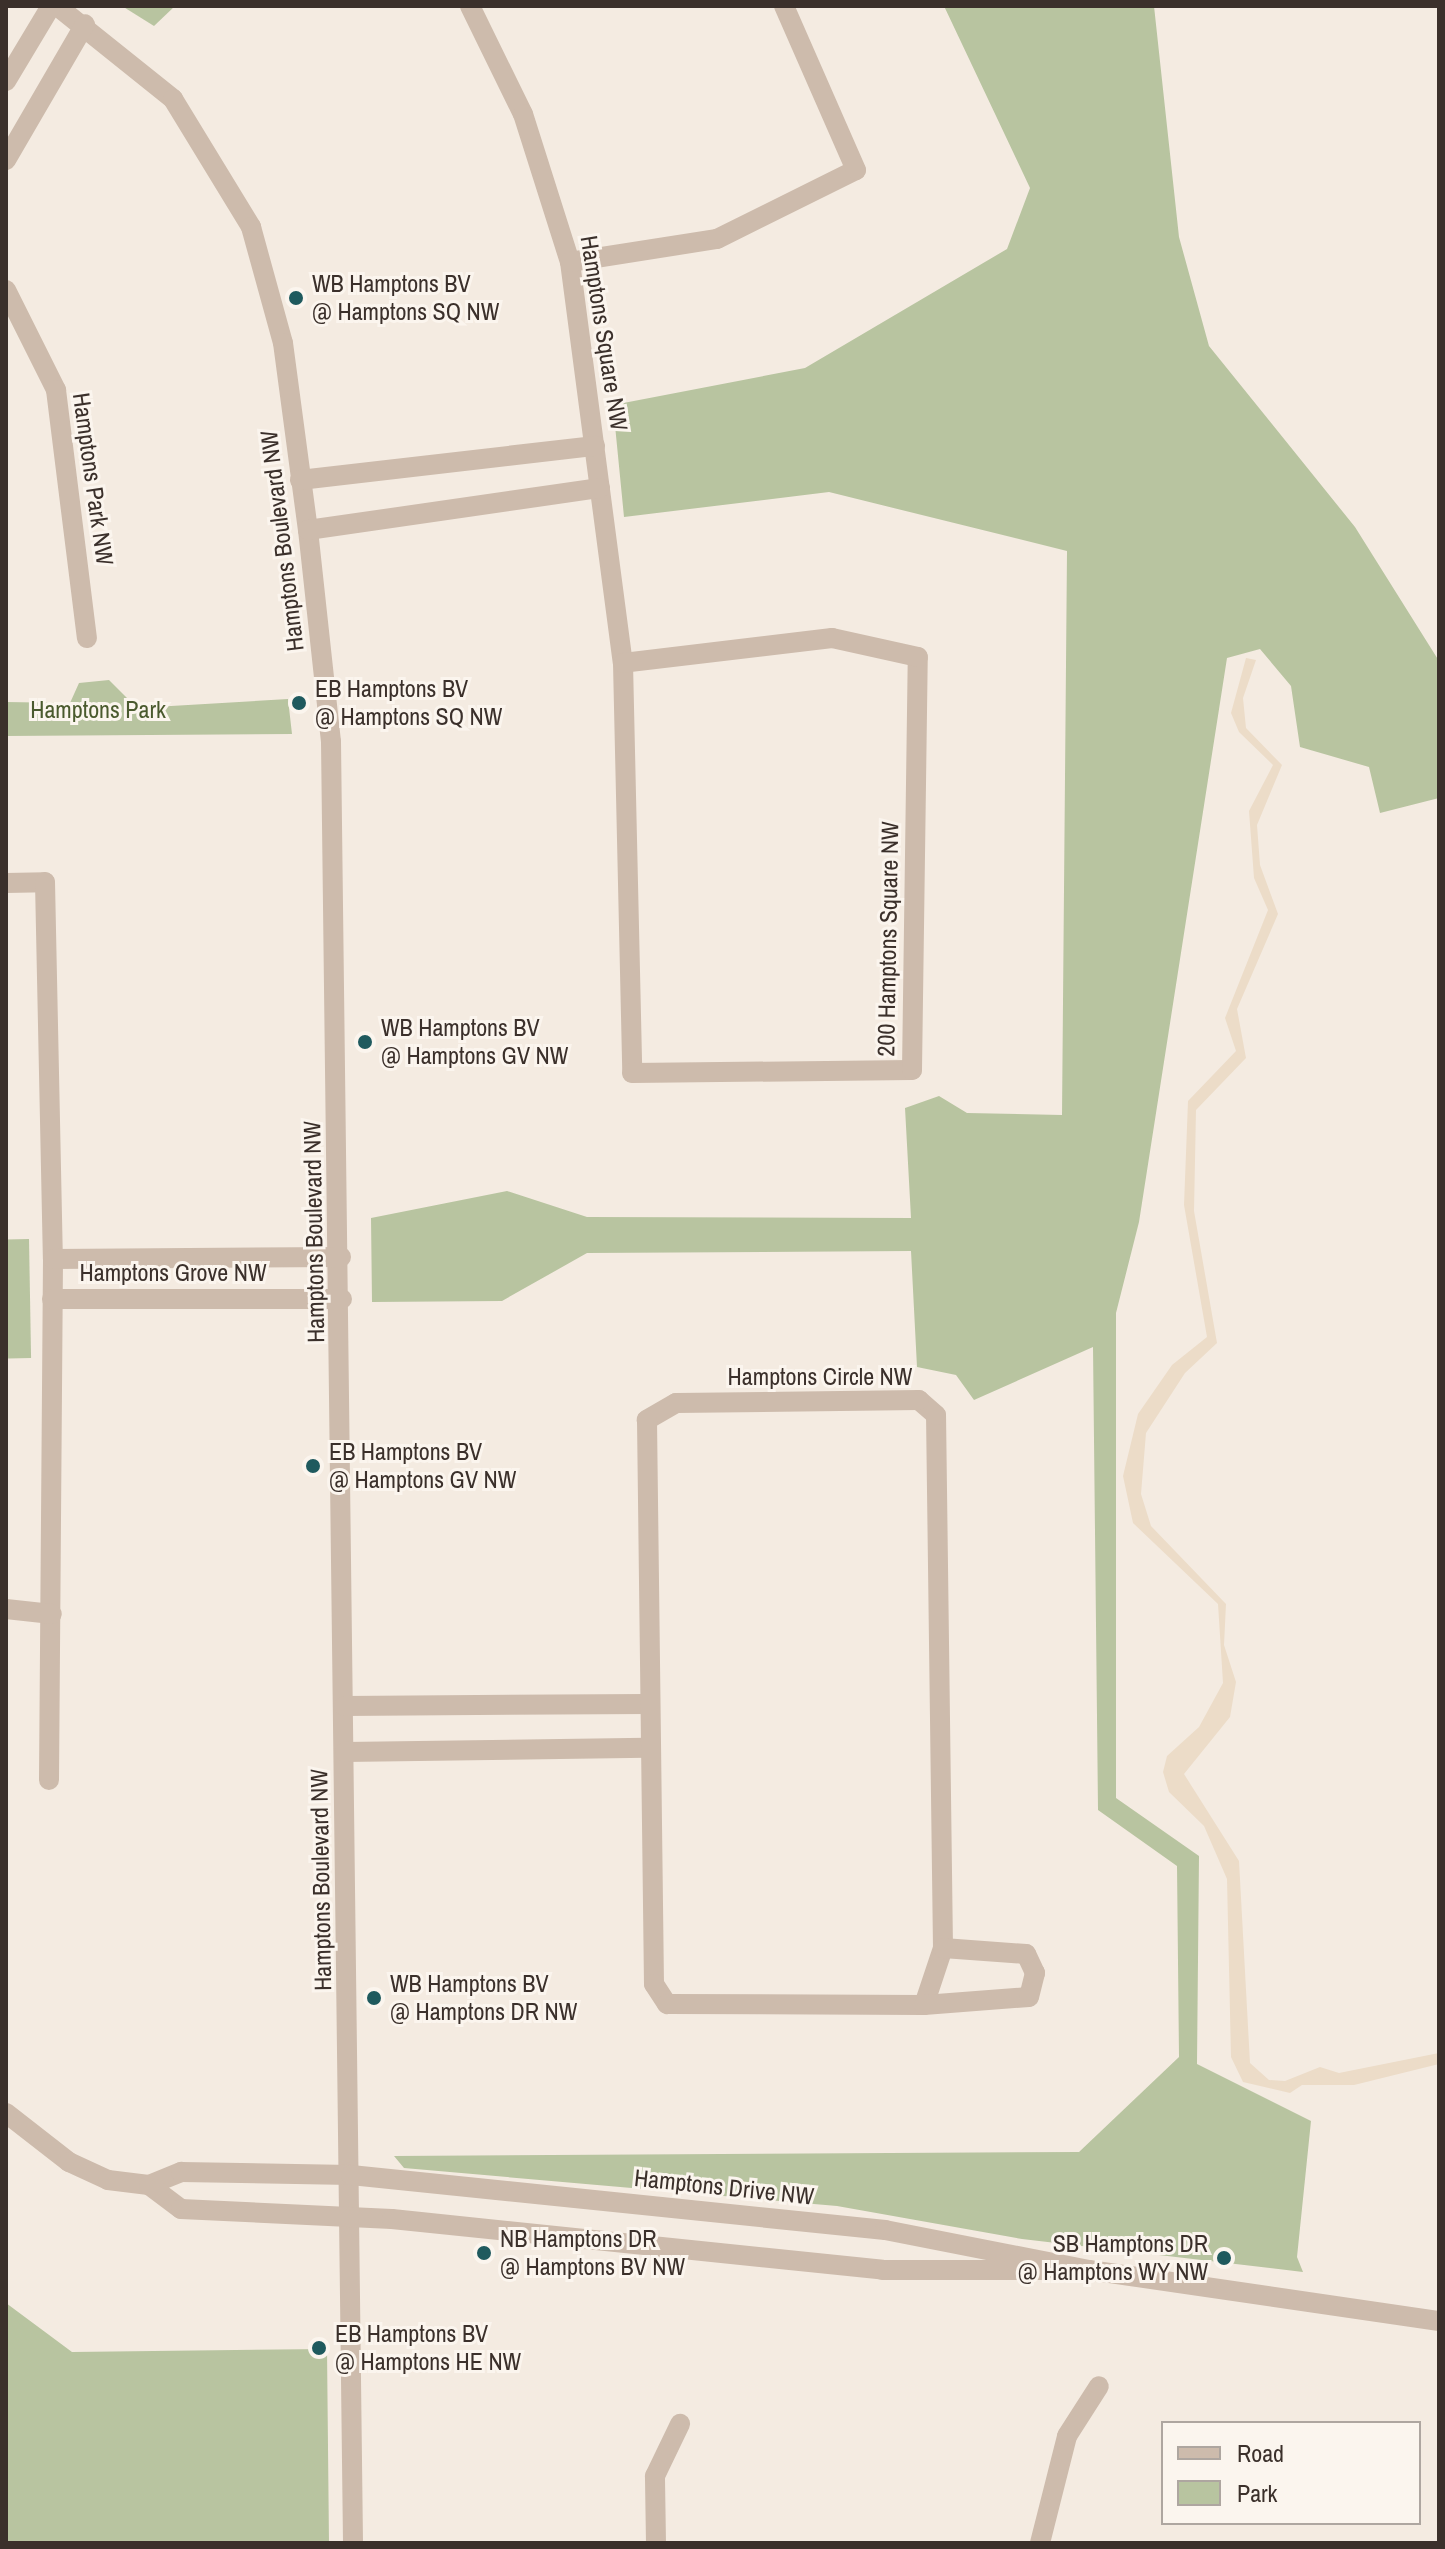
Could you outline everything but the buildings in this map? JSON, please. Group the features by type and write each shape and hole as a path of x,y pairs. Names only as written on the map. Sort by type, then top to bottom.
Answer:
{"street":[{"name":"Hamptons Boulevard NW","path":"54,6 85,24 173,99 251,227 283,343 308,530 331,742 342,1299 353,2543"},
{"path":"6,81 54,6"},
{"name":"Hamptons Square NW","path":"470,6 523,114 570,262 600,488"},
{"path":"570,262 717,239 856,170 784,6"},
{"path":"6,160 85,24"},
{"name":"Hamptons Park NW","path":"6,290 56,390 87,638"},
{"name":"Hamptons Square NW","path":"300,480 595,446"},
{"path":"308,530 600,488"},
{"name":"200 Hamptons Square NW","path":"600,488 623,663 632,1073 912,1070 918,657 832,638 623,663"},
{"name":"Hamptons Grove NW","path":"6,883 45,882 53,1259 49,1780"},
{"name":"Hamptons Grove NW","path":"53,1259 341,1257"},
{"name":"Hamptons Grove NW","path":"52,1299 342,1299"},
{"name":"Hamptons Circle NW","path":"924,2005 943,1948 936,1415 919,1400 676,1403 647,1420 647,1748 654,1984 667,2004 924,2005 1022,2002 1036,1982 1026,1954 1015,1949 943,1948"},
{"path":"6,1609 52,1614"},
{"path":"344,1706 647,1704"},
{"path":"345,1752 647,1748"},
{"path":"6,2113 69,2162 108,2180 149,2185"},
{"name":"Hamptons Drive NW","path":"149,2185 181,2172 351,2175 885,2230 1089,2270 1439,2321"},
{"name":"Hamptons Drive NW","path":"149,2185 181,2209 352,2216 882,2270 1089,2270"},
{"path":"1040,2543 1067,2436 1099,2386"},
{"path":"656,2543 655,2476 680,2424"}],"green space":[{"path":"122,6 175,6 154,26"},
{"path":"944,6 1154,6 1179,237 1209,346 1355,527 1439,661 1439,798 1380,813 1369,767 1300,747 1291,686 1260,649 1227,658 1139,1222 1116,1313 1116,1798 1199,1856 1197,2064 1311,2121 1297,2257 1303,2272 1022,2239 837,2206 404,2168 394,2156 1079,2152 1179,2057 1177,1866 1098,1810 1093,1347 974,1400 956,1375 917,1367 911,1251 587,1253 502,1301 372,1302 371,1218 507,1191 587,1217 911,1218 905,1108 939,1096 967,1113 1062,1115 1067,551 829,492 624,517 613,405 805,368 1007,249 1030,188"},
{"name":"Hamptons Park","path":"109,680 137,708 288,699 292,734 6,736 6,702 70,703 79,683"},
{"path":"6,1239 29,1239 31,1358 8,1358"},
{"path":"6,2303 72,2352 327,2349 329,2543 6,2543"}],"shaded area":[{"path":"1246,658 1256,660 1243,698 1246,728 1282,765 1257,825 1260,865 1278,914 1237,1009 1246,1058 1196,1110 1194,1211 1217,1343 1185,1373 1146,1433 1141,1494 1151,1526 1226,1604 1224,1645 1236,1682 1230,1717 1184,1774 1239,1861 1250,2063 1269,2080 1285,2081 1320,2067 1339,2073 1439,2053 1439,2064 1354,2085 1302,2085 1290,2093 1243,2082 1231,2057 1227,1879 1204,1826 1169,1792 1163,1772 1167,1756 1199,1727 1223,1683 1218,1604 1133,1523 1123,1476 1138,1414 1172,1365 1207,1337 1184,1205 1188,1101 1236,1051 1225,1018 1268,910 1254,878 1249,811 1273,765 1239,732 1231,713"}],"place":[{"name":"WB Hamptons BV @ Hamptons SQ NW","path":"296,298"},
{"name":"EB Hamptons BV @ Hamptons SQ NW","path":"299,703"},
{"name":"WB Hamptons BV @ Hamptons GV NW","path":"365,1042"},
{"name":"EB Hamptons BV @ Hamptons GV NW","path":"313,1466"},
{"name":"WB Hamptons BV @ Hamptons DR NW","path":"374,1998"},
{"name":"NB Hamptons DR @ Hamptons BV NW","path":"484,2253"},
{"name":"SB Hamptons DR @ Hamptons WY NW","path":"1224,2258"},
{"name":"EB Hamptons BV @ Hamptons HE NW","path":"319,2348"}]}
